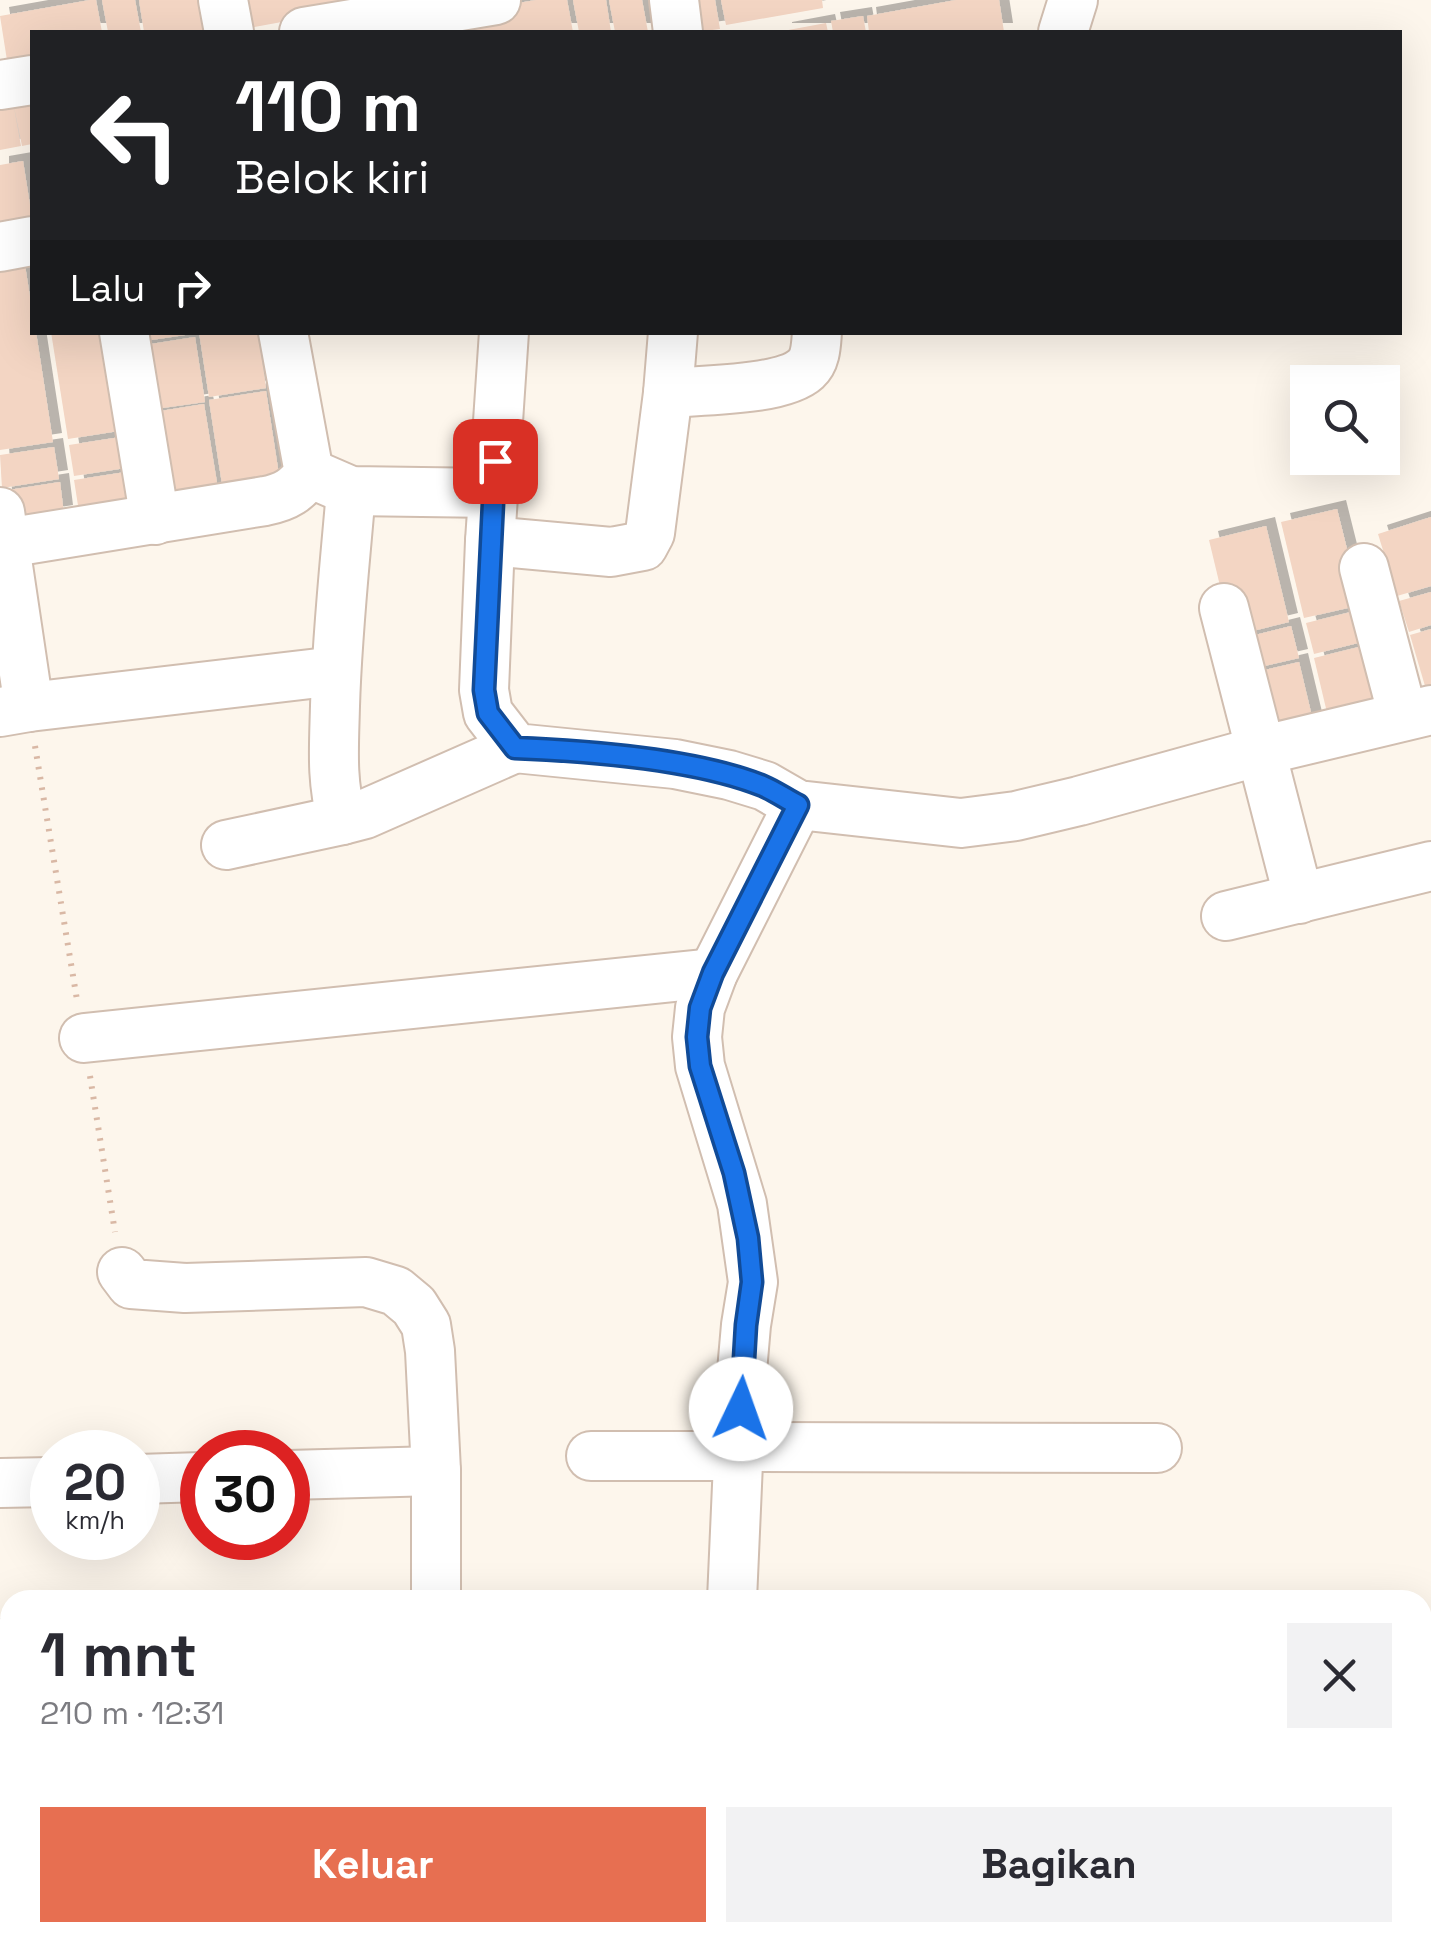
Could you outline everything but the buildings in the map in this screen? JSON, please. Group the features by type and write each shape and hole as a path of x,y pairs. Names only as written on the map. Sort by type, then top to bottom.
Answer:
{"street":[{"path":"223,0 229,30"},
{"path":"316,30 496,0"},
{"path":"674,0 678,30"},
{"path":"1063,30 1073,0"},
{"path":"0,85 30,80"},
{"path":"0,247 30,241"},
{"path":"124,335 155,520"},
{"path":"284,335 330,482 336,671 334,794 342,820"},
{"path":"504,335 484,690 488,713 515,748"},
{"path":"490,541 610,552 643,546 650,533 673,335"},
{"path":"668,393 767,385 791,378 808,368 815,355 817,335"},
{"path":"336,671 14,709 3,527 155,520 282,498 300,486 330,482 493,493"},
{"path":"226,846 365,814 515,748 674,764 765,786 798,805 961,823 1016,816 1079,801 1417,713 1364,568"},
{"path":"1224,608 1299,899"},
{"path":"732,1590 744,1340 752,1282 742,1204 700,1066 697,1037 700,1008 713,973 798,805"},
{"path":"1226,916 1431,866"},
{"path":"84,1038 713,973"},
{"path":"122,1272 131,1284 185,1288 366,1282 396,1291 414,1306 426,1324 436,1471 436,1590"},
{"path":"591,1456 1157,1448"},
{"path":"310,1474 436,1471"},
{"path":"0,1483 30,1482"}],"path":[{"path":"14,709 84,1038 122,1272"}],"route":[{"path":"495,461 484,690 488,713 515,748 674,764 765,786 798,805 713,973 700,1008 697,1037 700,1066 734,1173 748,1238 752,1282 741,1409"}]}
